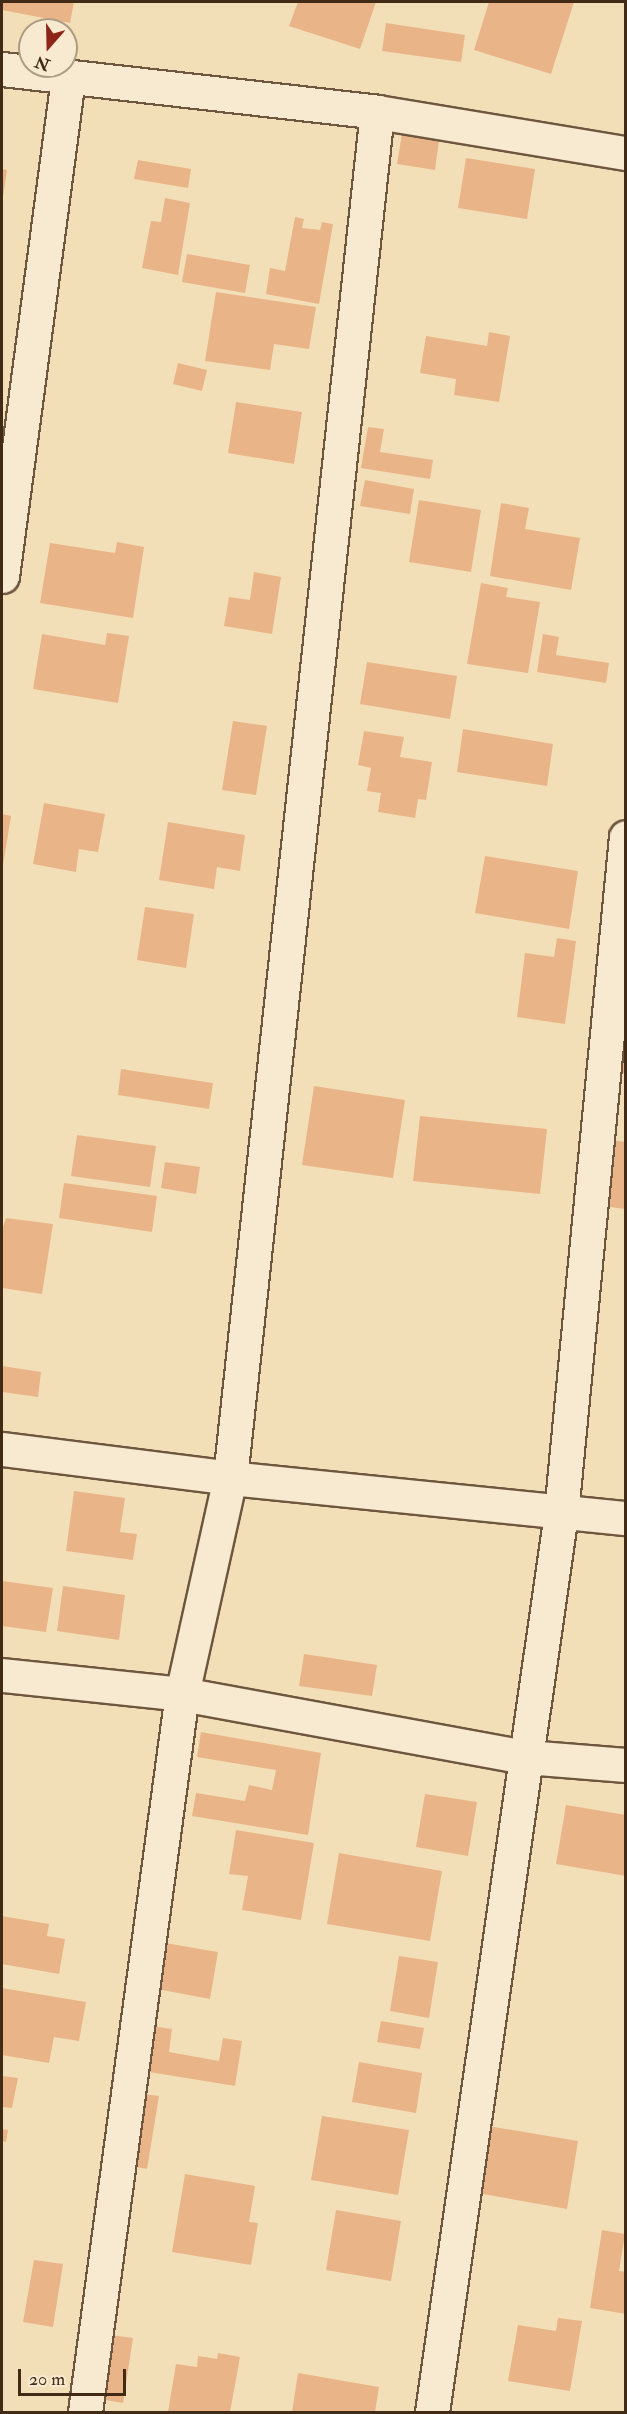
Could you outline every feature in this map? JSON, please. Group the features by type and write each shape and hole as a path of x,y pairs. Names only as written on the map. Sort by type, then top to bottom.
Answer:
{"street":[{"path":"2,69 18,71"},
{"path":"2,576 68,78 377,112 626,153"},
{"path":"85,2412 182,1694 230,1478 377,112"},
{"path":"432,2412 561,1513 626,837"},
{"path":"2,1449 230,1478 626,1518"},
{"path":"2,1675 182,1694 526,1757 626,1765"}],"building":[{"path":"2,2 74,2 71,18 44,18 2,10"},
{"path":"298,2 376,2 360,49 289,26"},
{"path":"489,2 574,2 551,74 474,50"},
{"path":"386,23 465,35 461,62 382,51"},
{"path":"402,134 439,140 435,170 397,164"},
{"path":"466,158 535,169 527,219 458,208"},
{"path":"138,160 191,169 188,188 134,179"},
{"path":"2,169 7,170 3,197 2,197"},
{"path":"165,198 190,203 178,275 142,268 151,221 161,222"},
{"path":"295,217 304,219 302,228 320,230 322,222 333,224 319,304 266,294 270,268 285,271"},
{"path":"187,254 250,265 245,293 182,282"},
{"path":"216,292 316,307 309,349 274,344 270,370 205,361"},
{"path":"489,332 510,336 499,402 454,395 456,379 420,373 426,336 487,346"},
{"path":"178,363 207,370 202,391 173,384"},
{"path":"236,402 302,412 294,464 228,453"},
{"path":"368,427 384,429 380,452 433,460 430,479 361,468"},
{"path":"365,480 414,489 410,514 360,506"},
{"path":"419,500 481,510 471,572 409,562"},
{"path":"501,503 529,508 525,529 580,538 571,590 490,576"},
{"path":"117,542 144,547 133,618 40,603 50,543 115,553"},
{"path":"254,572 281,577 272,634 224,626 229,597 250,600"},
{"path":"481,583 508,588 506,597 540,602 528,673 467,664"},
{"path":"107,633 129,636 118,703 33,689 42,634 105,645"},
{"path":"543,634 559,637 556,655 609,663 606,683 537,672"},
{"path":"367,662 457,676 450,719 360,704"},
{"path":"233,721 267,726 256,795 222,790"},
{"path":"463,729 553,744 547,786 457,772"},
{"path":"364,731 404,737 400,757 432,762 426,800 418,799 415,818 378,812 381,793 367,791 371,768 358,765"},
{"path":"44,803 105,814 98,852 79,849 76,872 33,864"},
{"path":"2,814 11,816 3,865 2,865"},
{"path":"168,822 245,835 240,871 217,867 214,889 159,880"},
{"path":"485,856 578,871 569,929 475,913"},
{"path":"145,907 194,914 186,968 137,960"},
{"path":"557,938 576,941 565,1024 517,1017 525,953 554,957"},
{"path":"622,1050 626,1051 626,1073 619,1072"},
{"path":"121,1069 213,1083 209,1109 118,1095"},
{"path":"314,1086 405,1100 393,1178 302,1165"},
{"path":"420,1116 547,1129 540,1194 413,1181"},
{"path":"77,1135 156,1146 150,1187 71,1176"},
{"path":"610,1140 626,1142 625,1209 603,1206"},
{"path":"165,1162 200,1167 196,1194 161,1188"},
{"path":"64,1183 157,1196 152,1232 59,1218"},
{"path":"6,1218 53,1224 42,1294 2,1288 2,1230"},
{"path":"2,1366 41,1372 38,1397 2,1392"},
{"path":"74,1491 125,1498 120,1532 137,1534 133,1560 66,1551"},
{"path":"2,1581 53,1588 46,1632 2,1626"},
{"path":"63,1586 125,1595 119,1640 57,1631"},
{"path":"304,1654 377,1665 372,1696 299,1686"},
{"path":"201,1732 321,1753 308,1835 192,1816 196,1793 245,1801 249,1785 272,1790 276,1770 197,1757"},
{"path":"425,1794 477,1802 468,1856 416,1847"},
{"path":"566,1805 626,1815 626,1876 556,1864"},
{"path":"236,1830 314,1843 301,1920 242,1910 248,1876 229,1874"},
{"path":"339,1853 442,1871 430,1941 327,1924"},
{"path":"2,1916 49,1924 47,1936 65,1939 59,1974 2,1964"},
{"path":"165,1943 218,1952 210,1999 157,1989"},
{"path":"399,1956 438,1962 429,2018 390,2011"},
{"path":"2,1988 86,2002 79,2041 54,2037 49,2063 2,2055"},
{"path":"381,2021 424,2028 420,2049 377,2042"},
{"path":"144,2025 172,2029 169,2052 219,2061 223,2038 242,2041 235,2086 137,2070"},
{"path":"359,2062 422,2073 416,2113 352,2102"},
{"path":"2,2076 18,2078 12,2108 2,2107"},
{"path":"136,2093 159,2096 147,2169 124,2165"},
{"path":"322,2116 409,2130 398,2195 311,2180"},
{"path":"488,2126 578,2141 567,2209 477,2193"},
{"path":"2,2129 8,2130 6,2142 2,2141"},
{"path":"185,2174 255,2186 249,2222 258,2223 251,2265 172,2252"},
{"path":"336,2210 401,2221 391,2281 326,2270"},
{"path":"602,2230 625,2234 619,2271 626,2272 626,2314 590,2308"},
{"path":"34,2260 63,2264 53,2327 23,2322"},
{"path":"558,2318 582,2321 570,2391 508,2381 518,2325 556,2331"},
{"path":"111,2335 133,2338 123,2403 100,2399"},
{"path":"218,2353 240,2357 230,2412 168,2412 176,2364 197,2367 198,2356 217,2359"},
{"path":"298,2373 379,2387 375,2412 292,2412"}]}
